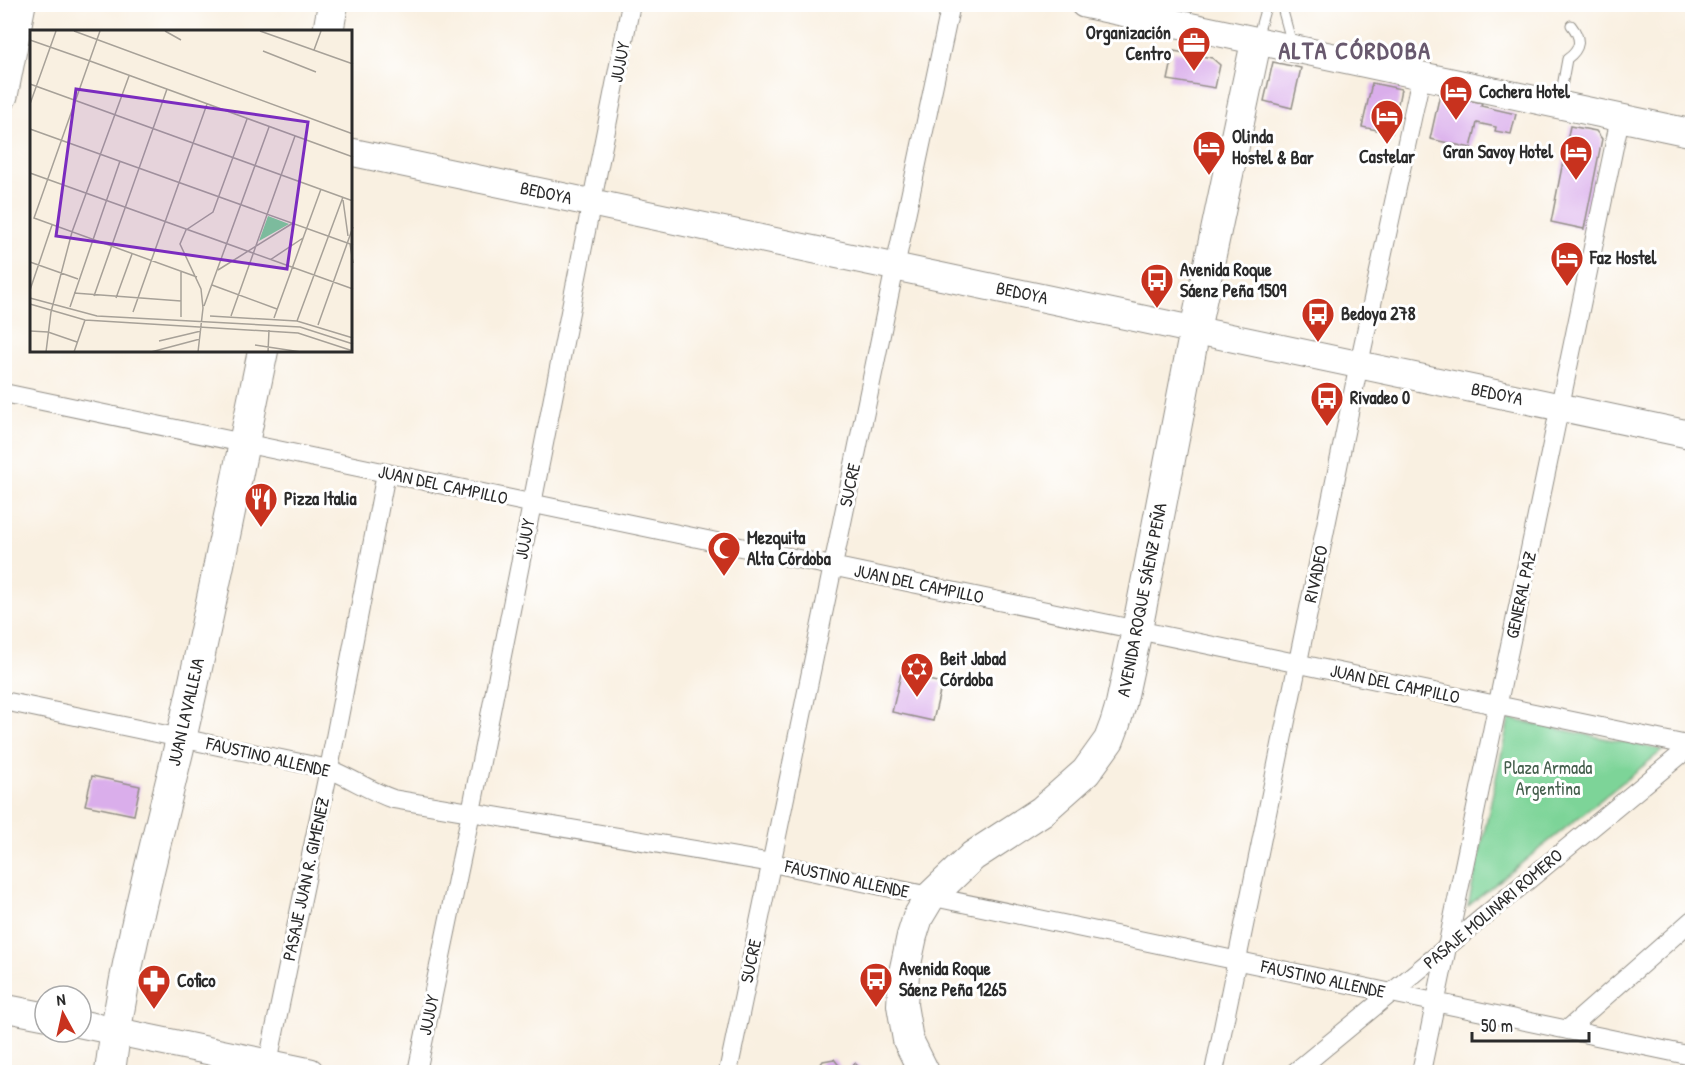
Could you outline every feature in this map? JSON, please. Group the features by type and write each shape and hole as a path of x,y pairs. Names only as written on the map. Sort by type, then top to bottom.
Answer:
{"main road":[{"path":"12,85 22,4"},
{"path":"328,30 333,4"},
{"path":"1084,4 1692,133"},
{"name":"AVENIDA ROQUE SÁENZ PEÑA","path":"924,1072 908,1040 902,1005 904,974 918,917 930,897 973,856 1042,812 1086,772 1109,740 1121,704 1195,330 1256,42"},
{"name":"BEDOYA","path":"352,152 1692,435"},
{"name":"JUAN LAVALLEJA","path":"110,1072 115,1031 146,878 181,737 263,352"},
{"path":"4,1008 33,1014"},
{"path":"93,1026 267,1068 310,1072"}],"street":[{"name":"JUJUY","path":"417,1072 471,812 631,4"},
{"name":"SUCRE","path":"728,1072 951,4"},
{"name":"RIVADEO","path":"1214,1072 1359,364 1421,77"},
{"name":"GENERAL PAZ","path":"1421,1072 1620,118"},
{"name":"JUAN DEL CAMPILLO","path":"4,393 1692,746"},
{"name":"PASAJE JUAN R. GIMENEZ","path":"267,1068 329,769 386,473"},
{"name":"FAUSTINO ALLENDE","path":"4,701 329,769 393,799 772,863 1692,1056"},
{"name":"PASAJE MOLINARI ROMERO","path":"1295,1072 1692,746"},
{"path":"1568,1030 1692,920"}],"lane":[{"path":"1256,42 1265,10 1273,4"},
{"path":"1281,4 1294,49"},
{"path":"1558,105 1567,59 1578,48 1577,32 1571,25"}],"green space":[{"name":"Plaza Armada Argentina","path":"1509,719 1663,750 1468,906"}],"building":[{"name":"Organización Centro","path":"1174,51 1212,58 1220,65 1215,88 1168,80"},
{"path":"1273,62 1301,68 1292,108 1264,101"},
{"path":"1372,83 1401,89 1392,133 1362,127"},
{"name":"Cochera Hotel","path":"1440,94 1482,103 1481,106 1516,114 1511,134 1495,131 1496,127 1477,123 1471,148 1430,139"},
{"name":"Gran Savoy Hotel","path":"1570,126 1596,131 1602,139 1584,229 1551,222"},
{"name":"Beit Jabad Córdoba","path":"901,674 942,683 933,721 892,712"},
{"path":"92,776 140,786 134,815 85,805"},
{"path":"834,1059 844,1072 824,1072 820,1069 823,1061"},
{"path":"855,1063 863,1072 844,1072"}],"place":[{"name":"Organización Centro","path":"1194,72"},
{"name":"Cochera Hotel","path":"1456,121"},
{"name":"Castelar","path":"1387,145"},
{"name":"Olinda Hostel & Bar","path":"1209,176"},
{"name":"Gran Savoy Hotel","path":"1576,181"},
{"name":"Faz Hostel","path":"1567,287"},
{"name":"Avenida Roque Sáenz Peña 1509","path":"1157,309"},
{"name":"Bedoya 278","path":"1318,343"},
{"name":"Rivadeo 0","path":"1327,427"},
{"name":"Pizza Italia","path":"261,528"},
{"name":"Mezquita Alta Córdoba","path":"724,577"},
{"name":"Beit Jabad Córdoba","path":"917,698"},
{"name":"Avenida Roque Sáenz Peña 1265","path":"876,1008"},
{"name":"Cofico","path":"154,1010"}],"district":[{"name":"ALTA CÓRDOBA","path":"1355,51"}]}
